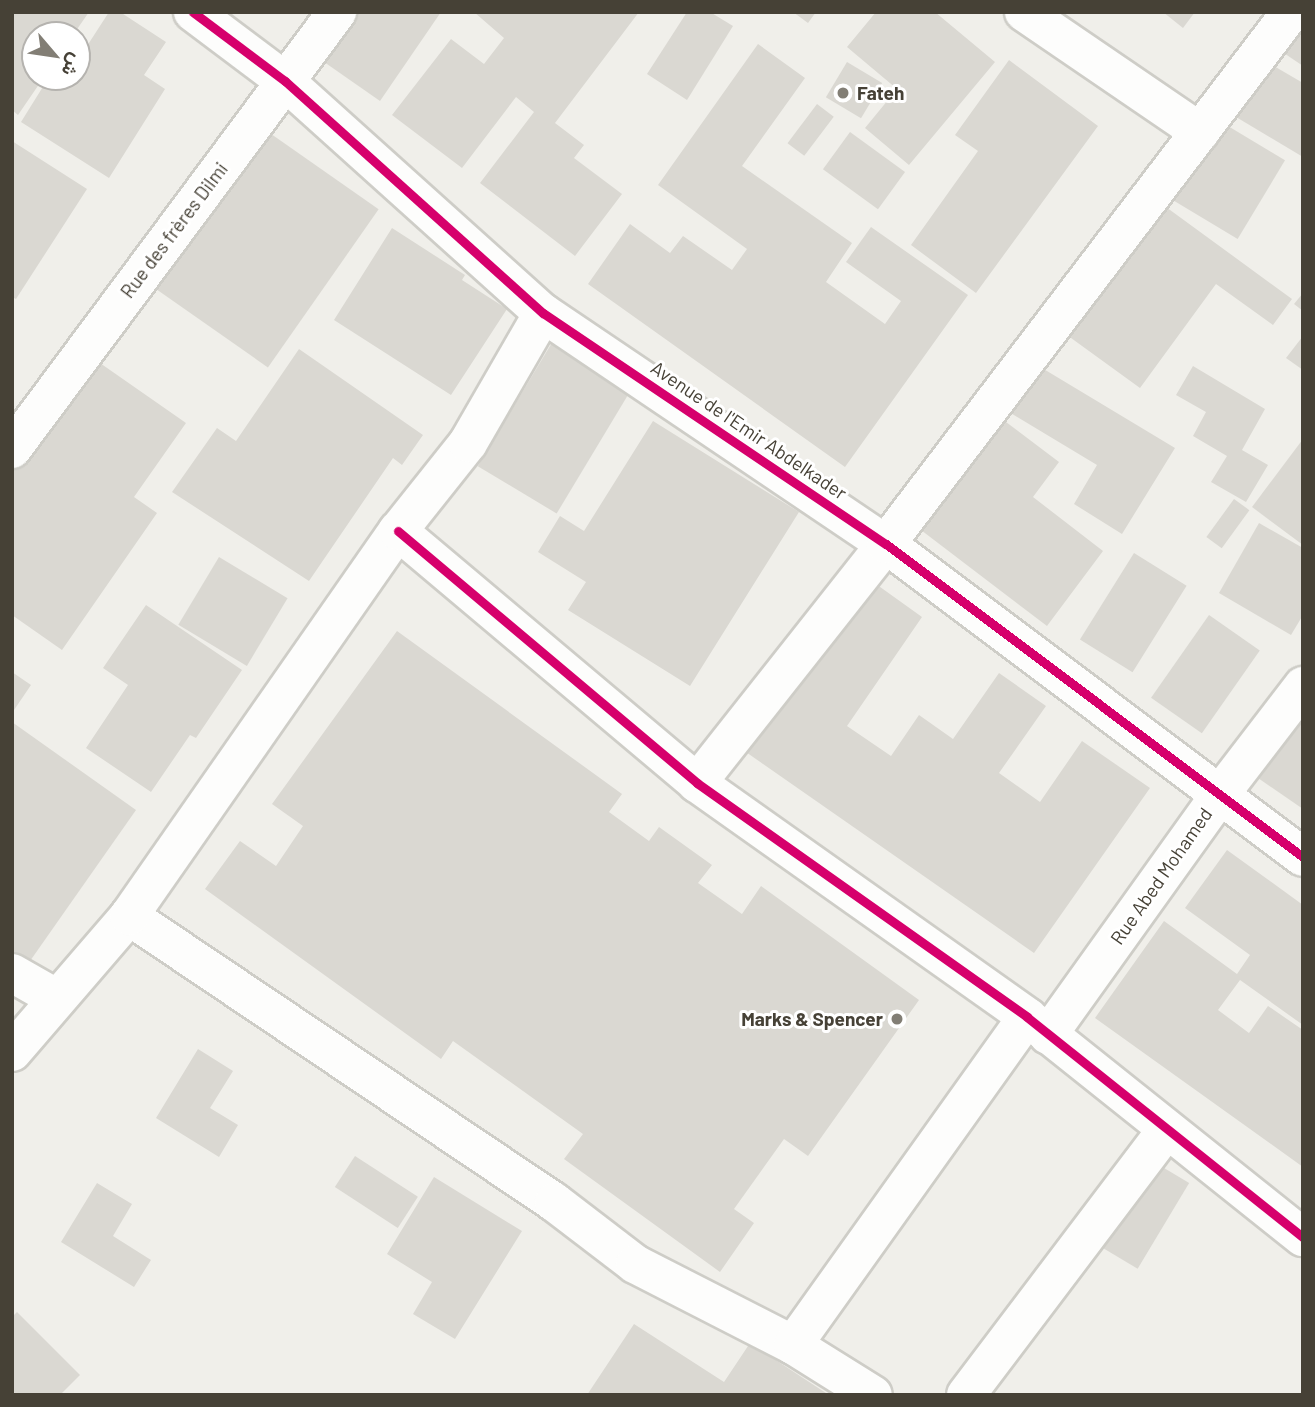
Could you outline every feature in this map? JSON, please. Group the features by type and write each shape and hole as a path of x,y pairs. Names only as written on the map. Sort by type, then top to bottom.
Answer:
{"street":[{"name":"Avenue de l'Emir Abdelkader","path":"193,12 285,81 543,313 886,544 1303,857"},
{"name":"Rue des frères Dilmi","path":"12,449 337,12"},
{"path":"1024,12 1200,132"},
{"path":"697,783 886,544 1292,12"},
{"path":"12,1052 129,916 398,531 468,443 543,313"},
{"path":"398,531 697,783 1038,1026 1303,1237"},
{"name":"Rue Abed Mohamed","path":"793,1345 1303,686"},
{"path":"129,916 554,1202 635,1265 793,1345 873,1395"},
{"path":"12,973 56,998"},
{"path":"967,1395 1167,1129"}],"building":[{"path":"12,12 89,12 83,21 21,21 21,91 34,91 18,115 12,110"},
{"path":"109,12 120,12 166,42 144,75 165,89 109,178 21,122 40,91 91,91 91,40"},
{"path":"329,12 441,12 380,101 304,48"},
{"path":"474,12 639,12 555,123 584,145 574,158 622,194 575,256 480,183 534,112 516,97 462,168 392,115 451,39 484,64 504,38"},
{"path":"687,12 710,12 733,26 687,100 647,74"},
{"path":"793,12 816,12 808,23"},
{"path":"876,12 935,12 995,62 909,165 865,128 897,89 847,47"},
{"path":"1163,12 1195,12 1183,28"},
{"path":"1288,21 1303,31 1303,66 1272,45"},
{"path":"758,44 805,78 742,166 852,243 826,282 885,324 901,301 846,262 871,227 968,295 845,467 588,284 630,224 670,253 683,236 732,270 747,249 658,185"},
{"path":"1257,56 1303,83 1303,157 1226,111"},
{"path":"1009,60 1098,126 976,293 911,245 978,151 955,135"},
{"path":"847,62 882,83 861,118 826,97"},
{"path":"817,104 834,117 804,156 788,143"},
{"path":"241,113 379,209 268,367 130,271"},
{"path":"1213,117 1285,160 1238,239 1166,196"},
{"path":"850,132 905,172 878,209 823,169"},
{"path":"12,141 87,189 16,299 12,297"},
{"path":"1155,199 1292,299 1273,325 1216,284 1140,388 1060,330"},
{"path":"392,228 465,275 462,280 507,309 451,395 334,320"},
{"path":"1303,293 1303,311 1294,304"},
{"path":"1303,336 1303,370 1286,358"},
{"path":"553,341 632,388 557,514 478,466"},
{"path":"77,347 186,423 134,497 157,513 62,650 12,615 12,417"},
{"path":"299,349 423,435 402,465 393,458 309,581 172,492 217,428 236,441"},
{"path":"1032,362 1175,448 1122,534 1074,504 1097,465 1004,409"},
{"path":"1193,366 1265,409 1242,450 1268,465 1246,502 1211,482 1227,456 1193,436 1206,412 1176,395"},
{"path":"978,401 1059,462 1033,497 1103,551 1047,626 896,511"},
{"path":"653,421 799,512 690,686 568,610 586,582 538,552 560,516 584,531"},
{"path":"1303,439 1303,545 1252,507"},
{"path":"1234,499 1249,510 1222,548 1206,537"},
{"path":"1259,523 1303,548 1303,615 1291,635 1219,593"},
{"path":"1134,553 1187,586 1133,672 1080,640"},
{"path":"219,557 288,598 247,666 178,625"},
{"path":"855,569 922,617 847,726 891,756 919,715 953,739 999,673 1046,706 999,773 1040,802 1082,741 1150,788 1034,953 733,743"},
{"path":"146,605 242,670 196,738 190,735 151,792 86,748 128,685 103,668"},
{"path":"1209,615 1260,651 1202,733 1151,698"},
{"path":"397,631 622,794 609,812 649,841 659,827 712,865 698,883 742,914 761,886 919,1000 808,1156 784,1139 734,1209 754,1223 720,1272 564,1159 583,1134 453,1041 441,1059 205,889 240,841 276,866 303,826 272,804"},
{"path":"12,672 31,685 12,713"},
{"path":"1303,714 1303,809 1258,778"},
{"path":"12,722 136,810 16,981 12,978"},
{"path":"1227,850 1303,905 1303,1025 1240,980 1218,1010 1249,1033 1268,1006 1303,1030 1303,1167 1095,1018 1164,921 1237,974 1250,955 1185,908"},
{"path":"198,1049 233,1071 210,1108 238,1125 219,1157 156,1118"},
{"path":"355,1156 418,1197 398,1228 335,1187"},
{"path":"1154,1162 1189,1183 1138,1269 1102,1248"},
{"path":"434,1177 522,1231 455,1339 413,1314 432,1282 387,1254"},
{"path":"97,1183 132,1204 113,1236 151,1260 134,1287 61,1242"},
{"path":"17,1312 80,1375 60,1395 12,1395 12,1317"},
{"path":"634,1324 724,1382 750,1343 829,1395 587,1395"}],"cycle path":[{"path":"193,12 285,81 543,313 886,544 1303,857"},
{"path":"398,531 697,783 1027,1017 1303,1237"}],"place":[{"name":"Fateh","path":"843,93"},
{"name":"Marks & Spencer","path":"897,1019"}]}
